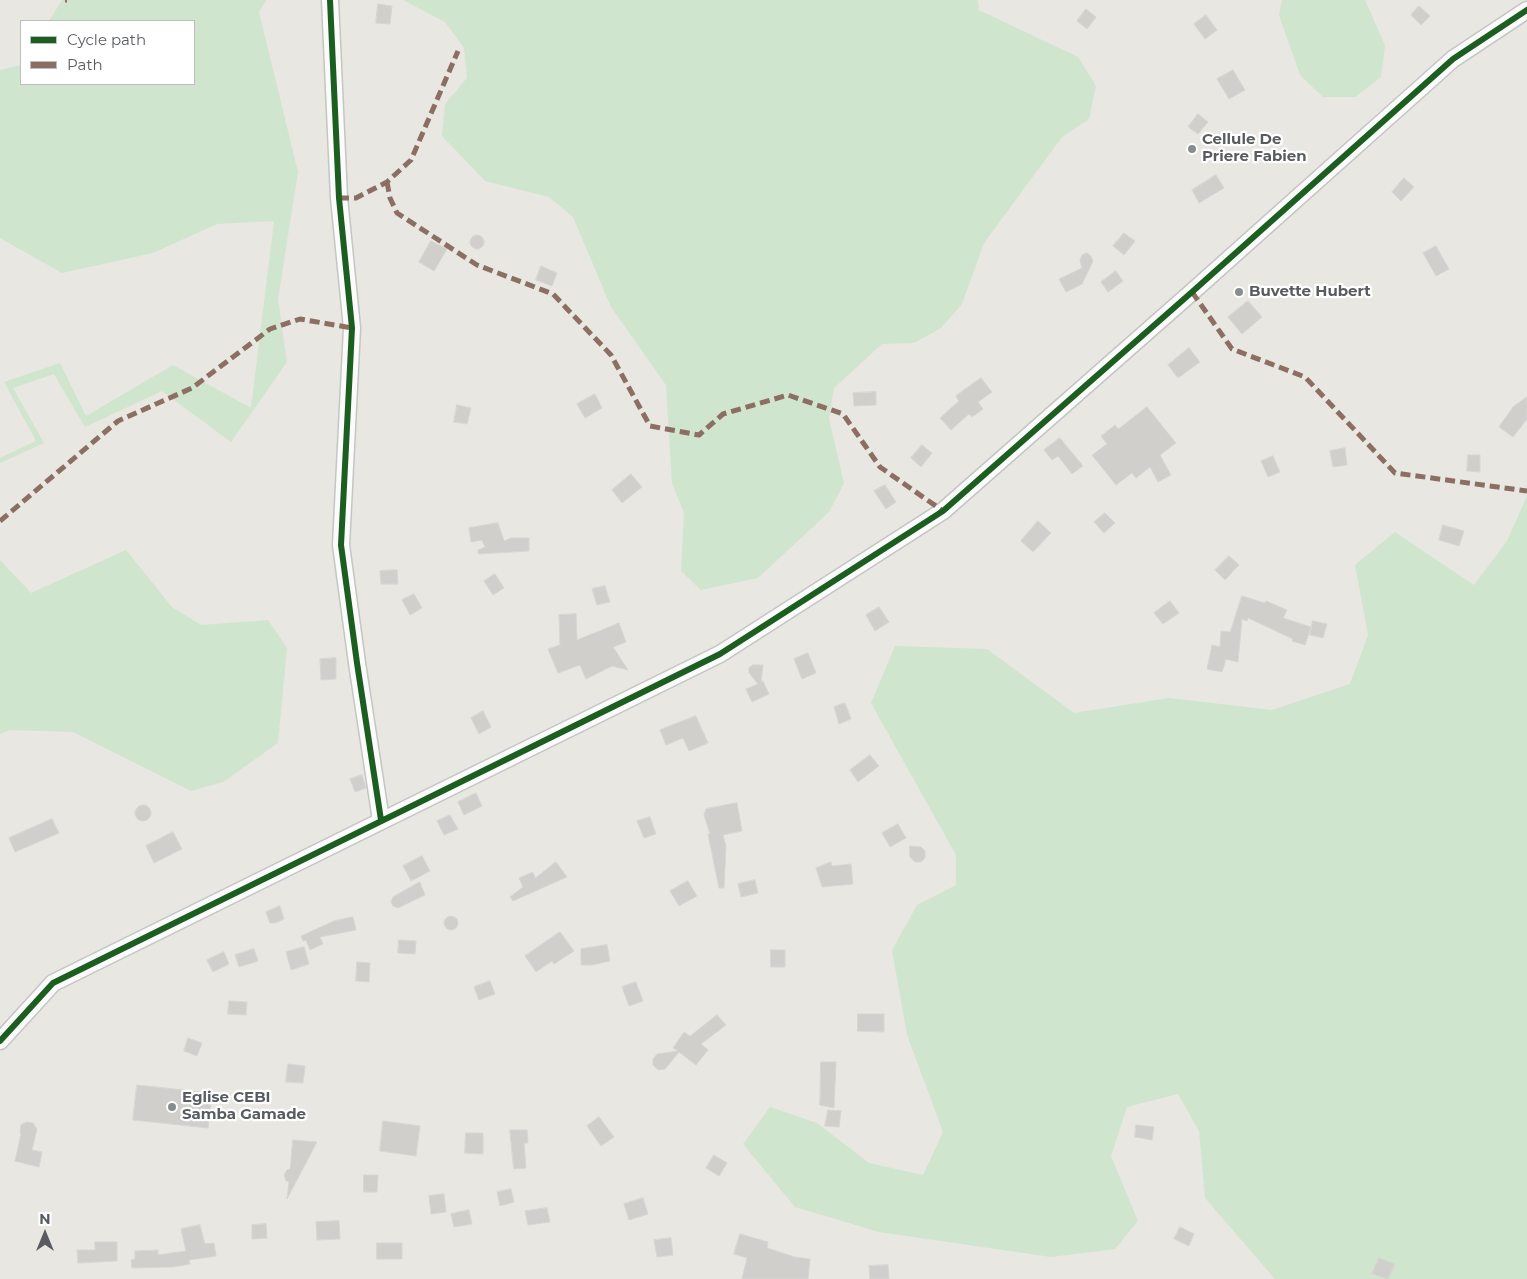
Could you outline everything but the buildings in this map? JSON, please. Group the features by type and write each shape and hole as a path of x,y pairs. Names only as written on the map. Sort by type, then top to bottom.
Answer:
{"street":[{"path":"330,0 339,198 352,328 341,545 381,820"},
{"path":"0,1041 53,983 720,654 942,511 1200,286 1452,59 1527,10"}],"green space":[{"path":"62,0 266,0 259,12 298,172 278,299 287,362 231,442 162,391 85,427 54,374 13,388 44,443 0,463 0,458 36,441 4,382 60,363 86,416 173,365 251,408 274,221 217,224 153,253 62,273 0,238 0,70 20,65 20,85 195,85 195,20 50,20"},
{"path":"403,0 978,0 979,10 1078,57 1096,86 1089,119 1062,137 984,243 962,304 941,328 914,343 882,344 834,388 829,419 844,483 829,512 758,578 701,590 681,571 684,513 672,483 666,385 611,307 573,217 549,197 485,181 442,136 445,104 467,78 464,48 445,22"},
{"path":"1282,0 1365,0 1385,45 1381,77 1355,97 1323,97 1300,75 1279,15"},
{"path":"1527,496 1527,1279 1275,1279 1205,1198 1199,1131 1178,1094 1127,1107 1111,1156 1138,1221 1115,1249 1051,1257 879,1232 795,1207 743,1144 770,1107 817,1123 869,1163 923,1175 943,1132 907,1035 892,950 917,905 956,885 956,855 871,703 895,646 987,649 1074,713 1169,698 1272,710 1350,684 1368,635 1355,565 1395,532 1474,585 1507,541"},
{"path":"126,550 172,607 201,625 268,620 287,648 278,743 223,782 191,791 73,732 10,730 0,734 0,560 31,593"}],"marked path":[{"path":"339,198 356,198 387,182 411,160 458,51"},
{"path":"387,182 390,198 397,213 477,265 553,294 611,355 650,426 699,435 723,414 788,395 843,414 880,467 943,511"},
{"path":"1192,292 1232,349 1305,377 1395,473 1527,491"},
{"path":"0,521 118,421 192,388 270,329 300,319 352,328"}],"cycle path":[{"path":"330,0 339,198 352,328 341,545 381,820"},
{"path":"0,1041 53,983 720,654 943,511 1453,59 1527,10"}],"place":[{"name":"Cellule De Priere Fabien","path":"1192,149"},
{"name":"Buvette Hubert","path":"1239,292"},
{"name":"Eglise CEBI Samba Gamade","path":"172,1107"}]}
